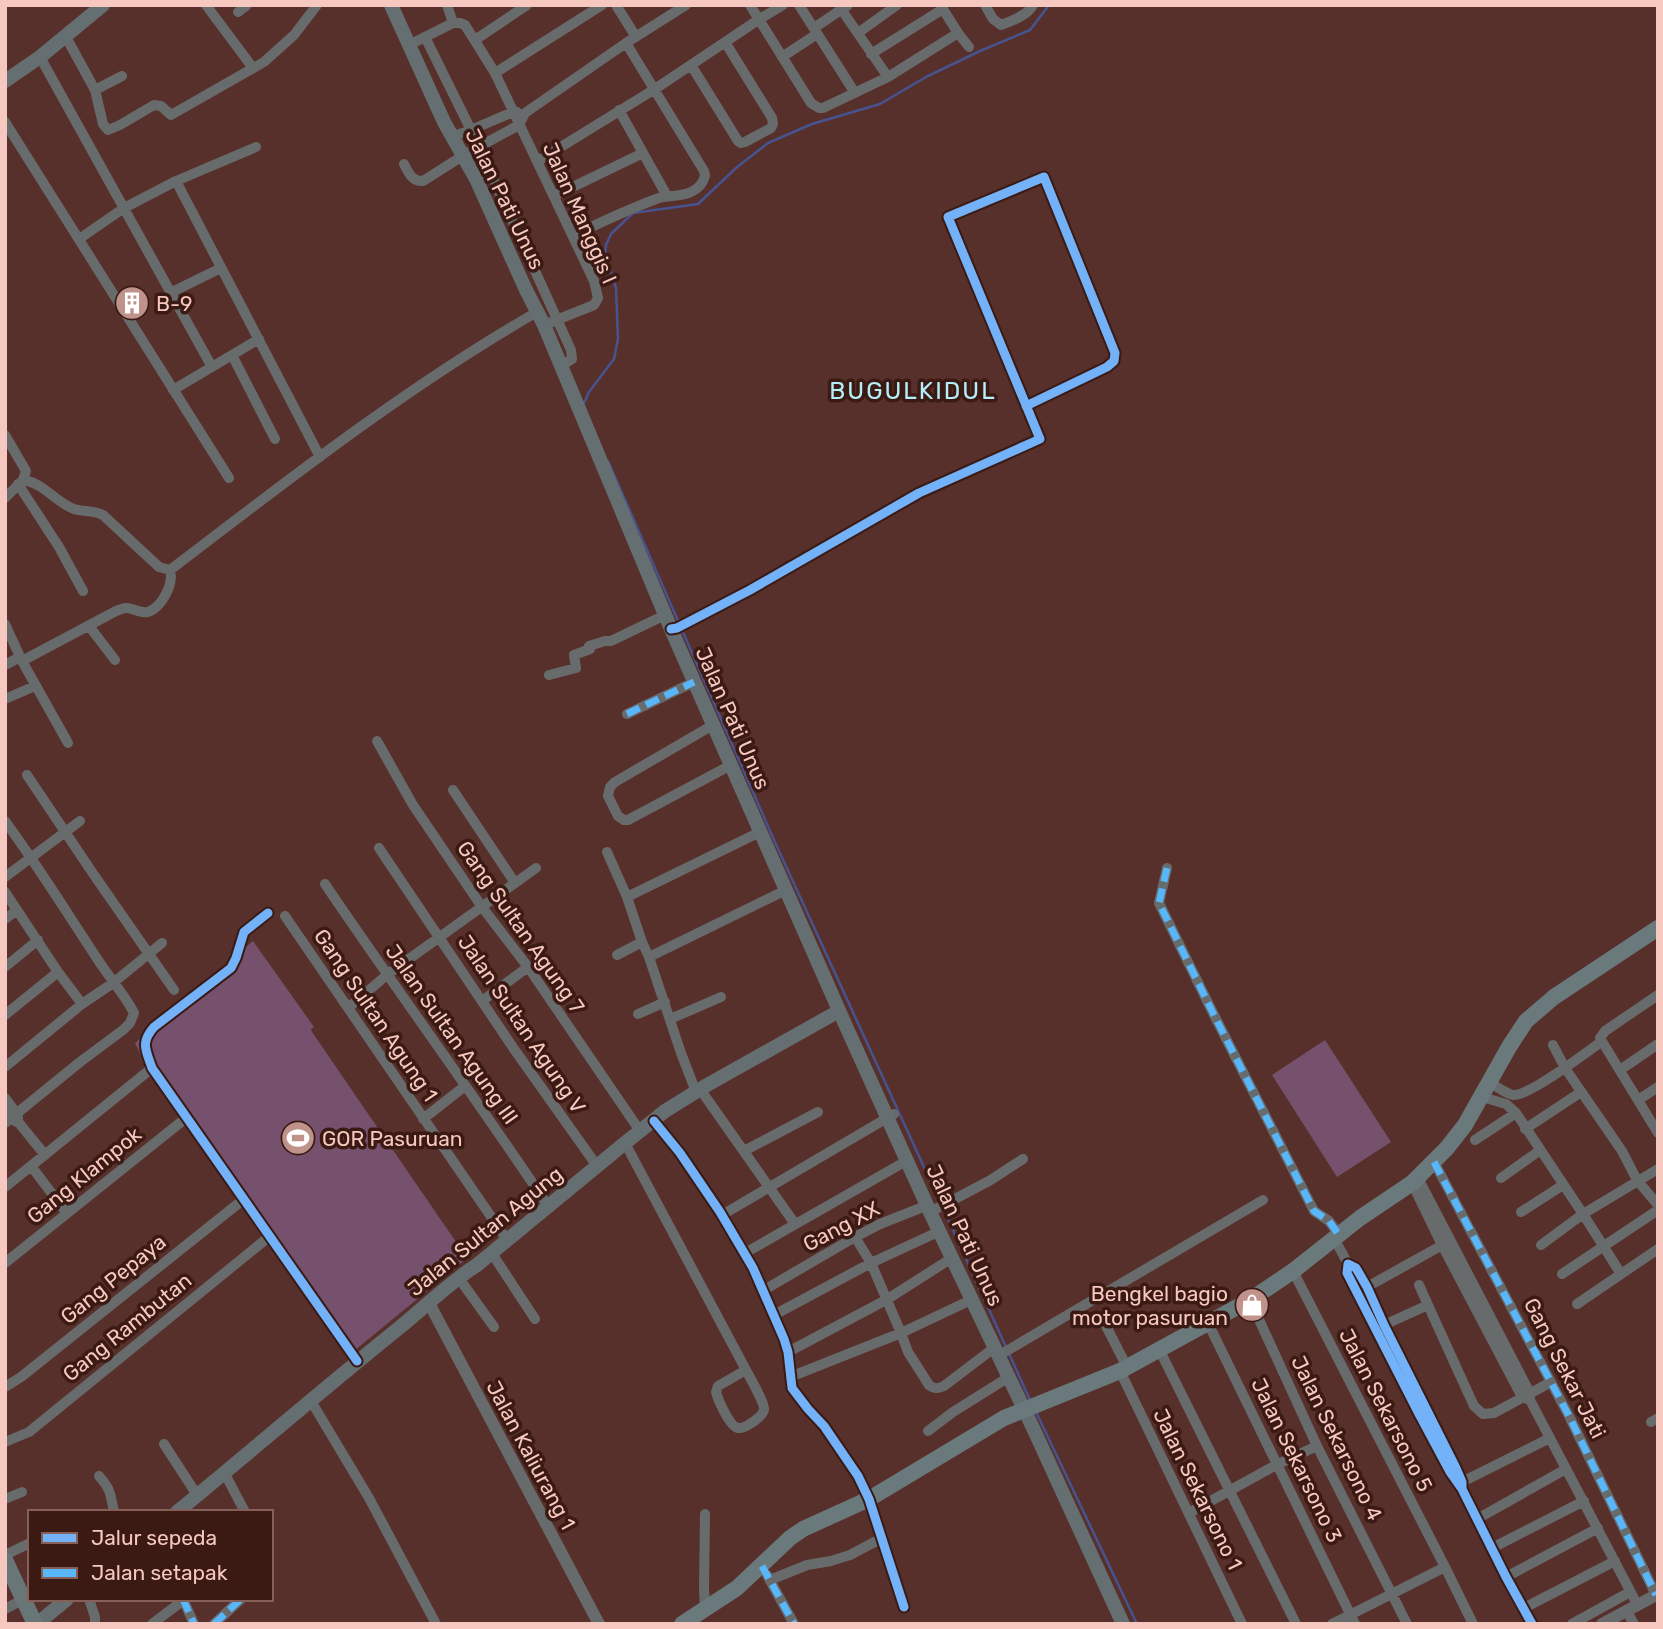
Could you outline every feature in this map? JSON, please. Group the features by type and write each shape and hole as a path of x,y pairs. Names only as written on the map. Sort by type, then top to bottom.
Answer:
{"highway":[{"path":"682,1624 737,1588 766,1573 790,1538 803,1529 880,1492 1004,1418 1123,1369 1250,1300 1293,1271 1336,1236 1415,1180 1434,1162 1465,1125 1509,1047 1527,1021 1554,997 1658,928"}],"main road":[{"path":"5,81 66,37 103,5"},
{"name":"Jalan Pati Unus","path":"391,5 417,41 547,320 674,624 694,682 839,1011 891,1116 908,1160 936,1207 940,1231 971,1300 1000,1352 1009,1377 1030,1407 1123,1624"},
{"name":"Jalan Sultan Agung","path":"179,1510 458,1277 477,1265 659,1116 698,1090 839,1011"},
{"path":"5,1558 36,1624 65,1601"}],"street":[{"path":"206,5 253,68"},
{"path":"66,37 95,90 103,124 108,130 154,105 161,106 171,115 264,62 294,34 317,5"},
{"path":"447,5 453,23"},
{"path":"5,665 116,611 126,608 149,611 162,600 170,579 320,457 489,339 547,320 417,41 453,23 462,23 475,40 527,5"},
{"path":"495,74 602,5"},
{"path":"615,5 636,37"},
{"path":"404,164 411,177 422,181 519,125 525,113 686,5"},
{"path":"750,5 811,103 823,108 888,77 958,33"},
{"path":"538,161 783,5"},
{"path":"799,5 855,93"},
{"path":"858,33 897,5"},
{"path":"985,5 993,19 1001,25 1028,12 1033,5"},
{"path":"782,57 844,7 871,54 888,77"},
{"path":"871,54 942,7 970,47"},
{"name":"Jalan Manggis I","path":"475,40 538,161 594,281 598,298 594,305 547,320"},
{"path":"691,65 733,135 741,143 771,128 772,118 725,42"},
{"path":"573,236 621,213 667,196 690,193 699,187 705,176 704,170 626,43"},
{"path":"40,57 212,367"},
{"path":"95,90 122,76"},
{"path":"619,110 667,196"},
{"path":"462,133 513,112 525,113"},
{"path":"5,122 229,478"},
{"path":"79,239 124,208 176,181 256,147"},
{"path":"554,196 643,153"},
{"path":"549,676 576,668 574,655 590,649 589,646 674,624 750,590 919,493 1040,439 1026,406 947,217 1044,177 1115,353 1114,361 1107,367 1026,406"},
{"path":"176,181 320,457"},
{"path":"170,293 221,268"},
{"path":"173,390 259,340"},
{"path":"232,355 275,439"},
{"path":"5,435 26,471 21,482 5,498"},
{"path":"21,482 41,486 71,508 103,514 170,579"},
{"path":"21,482 83,591"},
{"path":"5,624 35,686 68,743"},
{"path":"89,625 115,660"},
{"path":"627,714 694,682"},
{"path":"5,699 35,686"},
{"path":"713,725 615,782 610,787 608,796 618,816 628,820 731,765"},
{"name":"Gang Sultan Agung 7","path":"377,741 413,805 640,1131"},
{"path":"27,775 174,990"},
{"path":"453,790 515,883"},
{"path":"5,821 135,1013 130,1023 12,1118"},
{"path":"5,877 80,821"},
{"path":"627,897 760,832"},
{"name":"Jalan Sultan Agung V","path":"379,848 597,1166"},
{"path":"607,852 627,897 681,1053 698,1090 795,1224"},
{"path":"348,1008 388,974 536,868"},
{"path":"1167,868 1159,902 1314,1211 1329,1221 1348,1264 1347,1273 1387,1342 1532,1624"},
{"name":"Jalan Sultan Agung III","path":"325,884 548,1206"},
{"path":"649,957 786,890"},
{"path":"5,892 82,1004"},
{"path":"5,919 17,910"},
{"path":"268,913 244,932 231,968 147,1035 145,1044 149,1071 266,1239 357,1361"},
{"name":"Gang Sultan Agung 1","path":"285,916 507,1240"},
{"path":"5,967 38,940"},
{"path":"617,955 642,942"},
{"path":"5,1067 162,943"},
{"path":"482,1001 528,967"},
{"path":"5,1015 58,972"},
{"path":"1658,995 1605,1031 1600,1038 1658,1133"},
{"path":"670,1018 721,998"},
{"path":"638,1014 664,1002"},
{"path":"1485,1090 1509,1099 1522,1094 1601,1042"},
{"path":"1620,1070 1658,1044"},
{"path":"1553,1045 1564,1068 1658,1208 1562,1274"},
{"path":"5,1187 149,1071"},
{"path":"423,1119 465,1086"},
{"path":"1638,1100 1658,1087"},
{"path":"1485,1090 1509,1099 1539,1151 1621,1274"},
{"path":"1525,1129 1581,1092"},
{"path":"5,1098 12,1118 45,1154"},
{"path":"744,1151 818,1112"},
{"path":"1475,1140 1516,1114"},
{"path":"659,1116 680,1153 727,1213 781,1312 792,1388 824,1426 858,1476 880,1492 882,1538 904,1608"},
{"path":"727,1213 891,1116"},
{"name":"Gang Klampok","path":"5,1262 183,1120"},
{"path":"625,1143 746,1370 764,1409 758,1418 745,1427 737,1428 730,1421 717,1396 716,1388 746,1370"},
{"path":"1501,1178 1539,1151"},
{"name":"Gang XX","path":"769,1288 880,1224 936,1207 989,1181 1023,1159"},
{"path":"749,1251 908,1160"},
{"name":"Gang Sekar Jati","path":"1434,1162 1551,1382 1657,1594"},
{"path":"31,1166 66,1212"},
{"path":"1541,1245 1583,1214 1658,1169"},
{"path":"1415,1180 1630,1591 1634,1624"},
{"path":"1521,1212 1563,1185"},
{"path":"855,1237 872,1263 908,1353 929,1385 939,1388 1000,1352 1018,1346 1263,1200"},
{"name":"Gang Pepaya","path":"7,1387 240,1201"},
{"path":"781,1312 872,1263 940,1231"},
{"name":"Gang Rambutan","path":"5,1442 25,1433 266,1239"},
{"path":"1367,1287 1447,1242"},
{"path":"1577,1304 1658,1249"},
{"path":"491,1252 535,1319"},
{"path":"788,1352 886,1300 952,1258"},
{"path":"1348,1264 1356,1268 1367,1287 1384,1325 1387,1342"},
{"name":"Jalan Sekarsono 5","path":"1293,1271 1473,1624"},
{"path":"458,1277 494,1327"},
{"path":"1419,1285 1474,1406 1483,1414 1489,1414 1527,1397 1551,1382"},
{"path":"790,1377 901,1333 971,1300"},
{"name":"Jalan Sekarsono 4","path":"1250,1300 1317,1446 1407,1624"},
{"name":"Jalan Kaliurang 1","path":"429,1303 599,1624"},
{"path":"1384,1325 1428,1305"},
{"name":"Jalan Sekarsono 1","path":"1104,1322 1203,1545 1242,1624"},
{"name":"Jalan Sekarsono 3","path":"1208,1323 1353,1619"},
{"path":"1159,1349 1296,1624"},
{"path":"928,1431 1009,1377"},
{"path":"311,1401 369,1498 436,1624"},
{"path":"1461,1485 1550,1438"},
{"path":"164,1444 197,1495"},
{"path":"1189,1513 1278,1464 1317,1446"},
{"path":"1477,1518 1566,1469"},
{"path":"224,1472 244,1510"},
{"path":"99,1476 107,1485 114,1510"},
{"path":"5,1499 22,1492"},
{"path":"1492,1548 1584,1501"},
{"path":"705,1514 705,1610"},
{"path":"1506,1577 1598,1528"},
{"path":"794,1624 766,1573 831,1561 850,1555 882,1538"},
{"path":"5,1558 28,1544"},
{"path":"1524,1608 1615,1561"},
{"path":"1332,1624 1353,1619 1391,1593 1445,1567"},
{"path":"1572,1624 1630,1591"},
{"path":"1602,1624 1657,1594"},
{"path":"5,1609 24,1599"},
{"path":"90,1601 95,1624"},
{"path":"152,1624 183,1601"},
{"path":"184,1601 194,1624"},
{"path":"214,1624 238,1601"}],"shaded area":[{"name":"GOR Pasuruan","path":"253,941 314,1027 312,1032 467,1258 354,1351 190,1112 180,1116 152,1077 135,1043"},
{"path":"1325,1040 1391,1142 1337,1177 1272,1075"}],"waterway":[{"path":"584,403 614,359 618,339 616,288 605,254 606,245 611,234 633,213 698,204 736,168 768,143 812,124 880,104 926,77 1030,30 1049,5"},
{"path":"608,461 774,840 940,1202"},
{"path":"943,1208 1030,1400"},
{"path":"1036,1412 1137,1624"}],"marked path":[{"path":"627,714 694,682"},
{"path":"1167,868 1159,903 1314,1211 1329,1221 1339,1235"},
{"path":"1434,1162 1569,1416 1656,1595"},
{"path":"762,1566 794,1624"},
{"path":"184,1601 194,1624"},
{"path":"214,1624 239,1601"}],"cycle path":[{"path":"671,629 750,590 919,493 1040,439 1028,411 1017,383 1005,356 948,217 1044,177 1115,353 1114,361 1107,367 1026,406"},
{"path":"268,913 244,932 231,968 154,1027 147,1038 146,1051 152,1068 357,1361"},
{"path":"654,1121 680,1153 720,1212 753,1268 784,1339 792,1388 824,1426 858,1476 869,1499 904,1607"},
{"path":"1462,1489 1456,1468 1367,1287 1356,1268 1348,1264 1347,1273 1419,1414 1462,1489 1532,1624"}],"place":[{"name":"B-9","path":"132,303"},
{"name":"GOR Pasuruan","path":"298,1138"},
{"name":"Bengkel bagio motor pasuruan","path":"1252,1305"}],"district":[{"name":"BUGULKIDUL","path":"913,391"}]}
